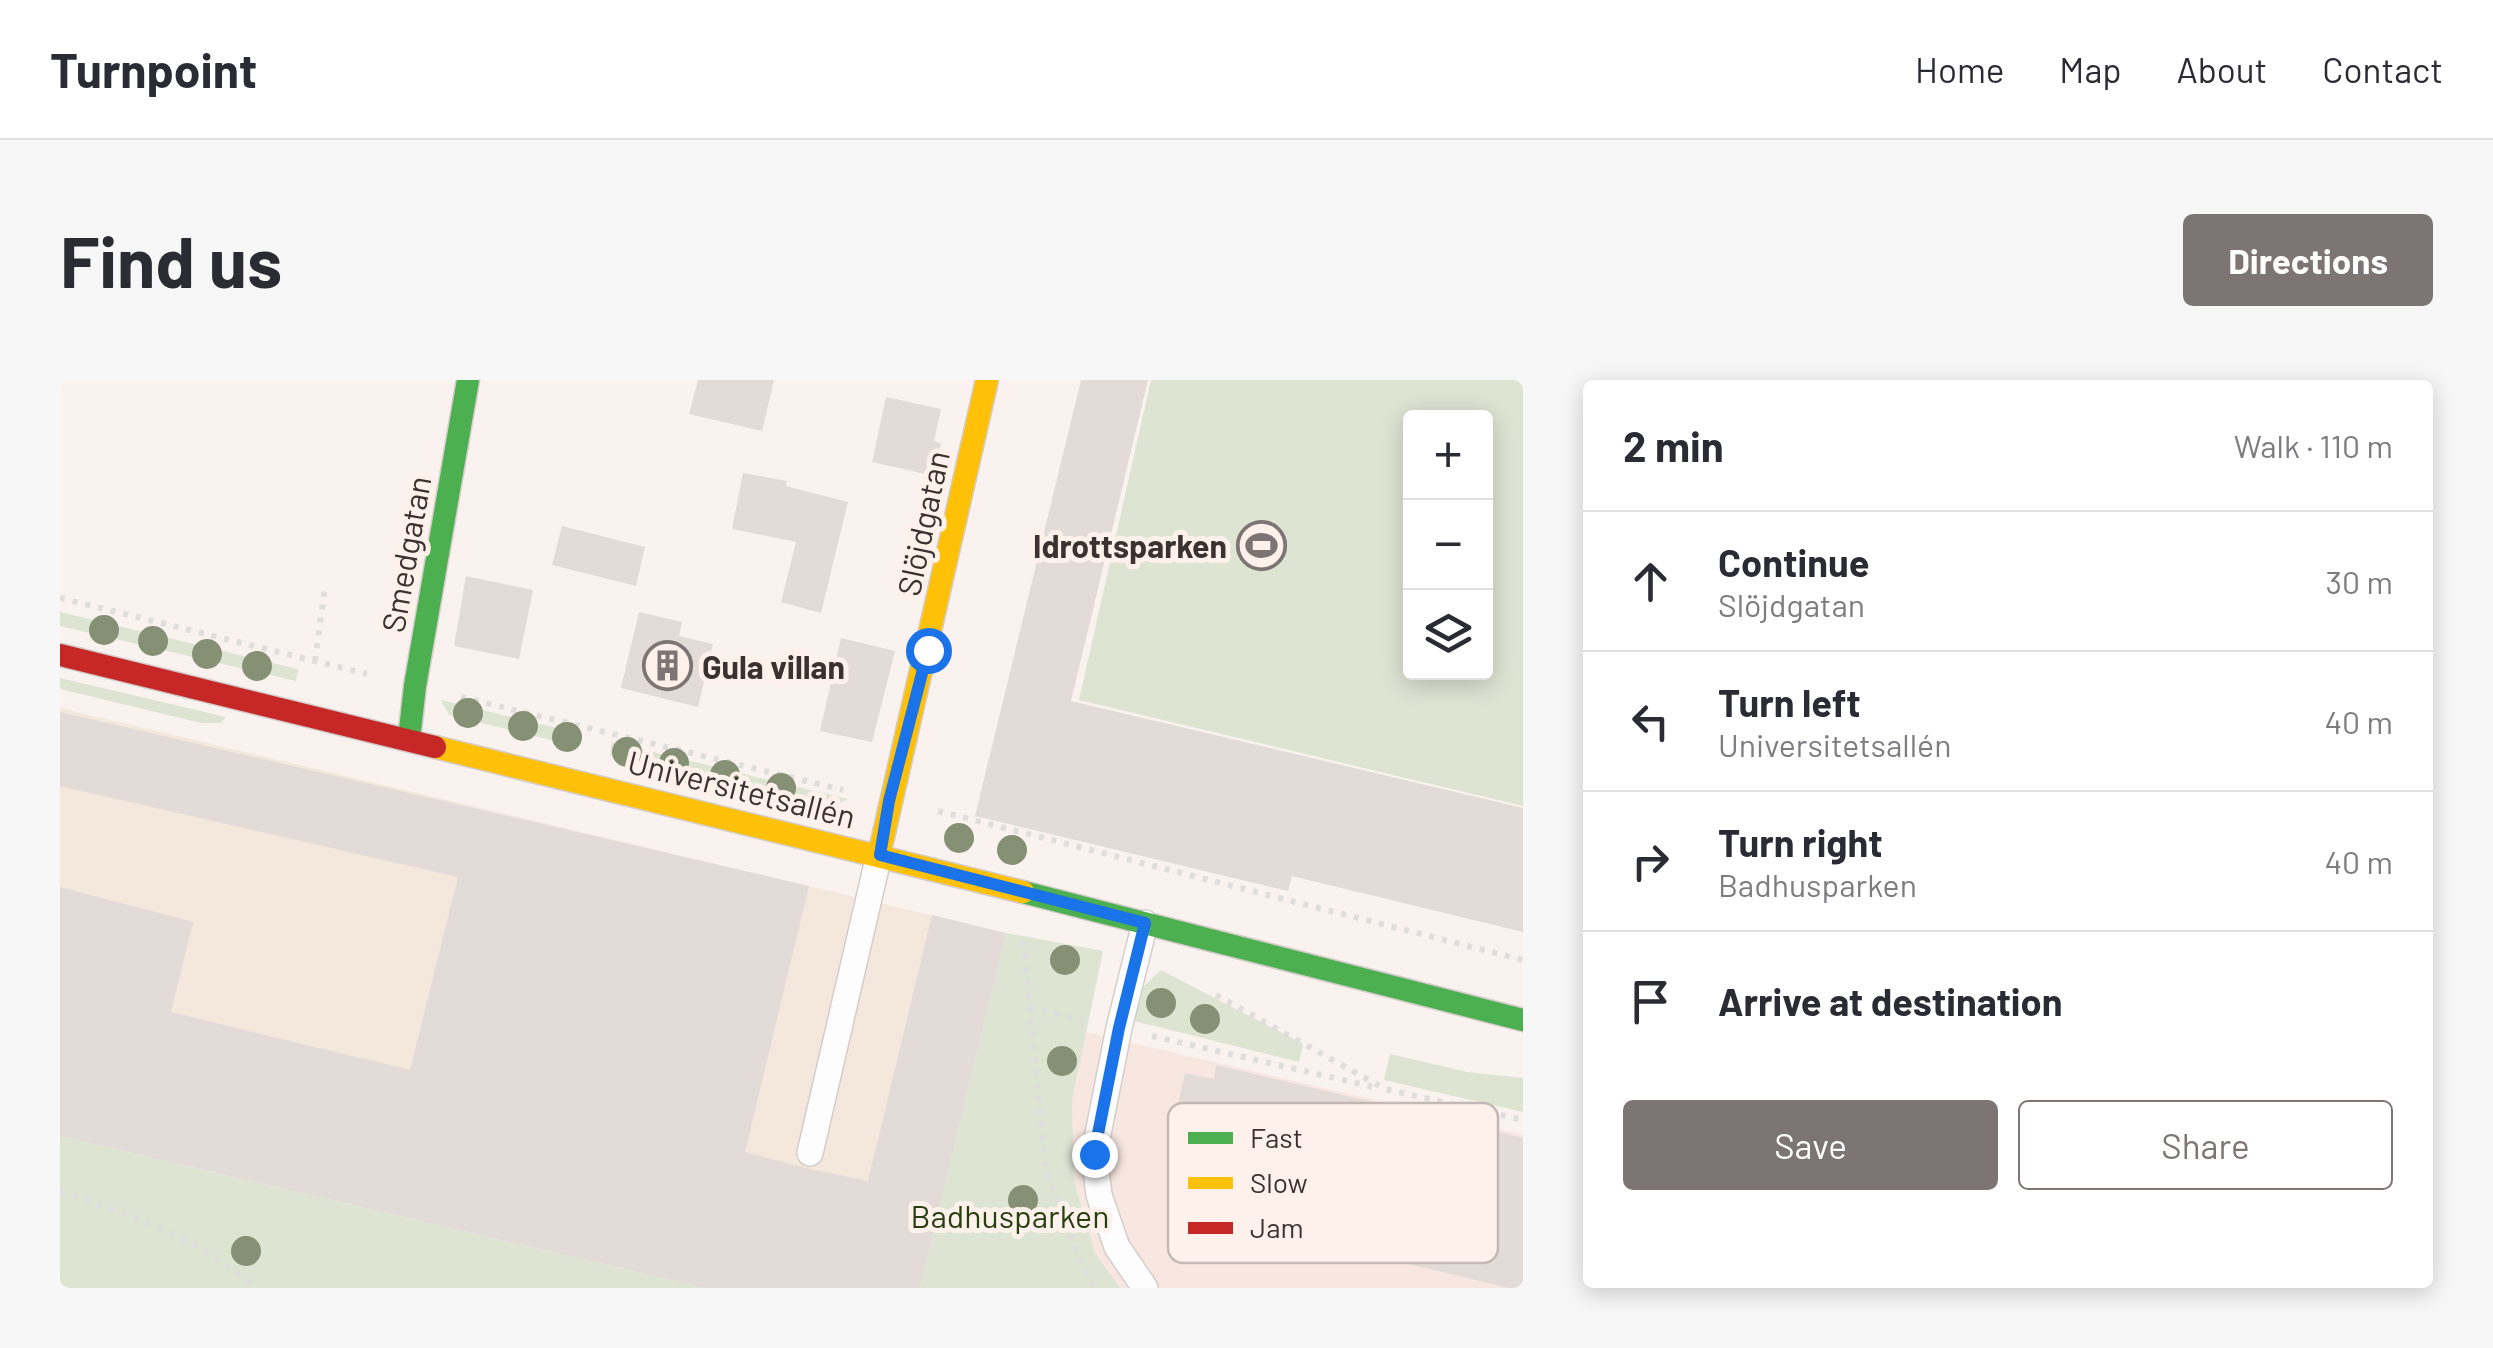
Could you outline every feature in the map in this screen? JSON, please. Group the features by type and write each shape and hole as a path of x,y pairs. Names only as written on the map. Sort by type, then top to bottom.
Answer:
{"street":[{"name":"Smedgatan","path":"409,739 468,380"},
{"name":"Slöjdgatan","path":"880,855 889,801 928,650 987,380"},
{"name":"Universitetsallén","path":"60,655 880,855 1523,1020"}],"lane":[{"path":"810,1153 880,855"},
{"path":"1145,923 1094,1154 1099,1195 1117,1247 1145,1288"}],"path":[{"path":"315,661 325,586"},
{"path":"60,598 1523,960"},
{"path":"1021,925 1046,1169 1080,1260 1096,1288"},
{"path":"1203,988 1385,1090"},
{"path":"1029,1008 1445,1103"},
{"path":"1498,1115 1523,1120"},
{"path":"60,1192 119,1210 192,1242 255,1288"}],"shaded area":[{"path":"60,708 1006,933 920,1288 60,1136"},
{"path":"1086,1032 1387,1103 1168,1103 1168,1263 1498,1263 1498,1129 1523,1135 1523,1288 1120,1288 1095,1253 1074,1181 1072,1100"}],"green space":[{"name":"Idrottsparken","path":"1151,380 1523,380 1523,806 1079,700"},
{"path":"60,612 298,669 296,681 60,626"},
{"path":"60,678 226,717 221,723 201,723 60,689"},
{"path":"441,700 582,734 579,747 449,715"},
{"path":"612,742 848,799 831,807 610,755"},
{"name":"Badhusparken","path":"1006,933 1103,951 1072,1100 1074,1181 1095,1253 1120,1288 920,1288"},
{"path":"1161,970 1303,1044 1299,1062 1134,1021 1143,987"},
{"path":"1390,1054 1467,1072 1523,1078 1523,1112 1498,1106 1498,1103 1384,1080"},
{"path":"60,1136 705,1288 60,1288"}],"building":[{"path":"698,380 774,380 762,431 689,414"},
{"path":"1081,380 1148,380 1071,701 1523,808 1523,932 1292,876 1288,891 975,816"},
{"path":"886,397 941,409 934,441 941,443 934,476 872,462"},
{"path":"743,473 787,481 786,486 848,502 821,613 781,602 796,542 732,529"},
{"path":"562,526 645,547 636,586 552,565"},
{"path":"466,576 533,590 519,659 454,646"},
{"name":"Gula villan","path":"639,612 682,622 679,636 713,644 698,707 621,688"},
{"path":"841,638 895,651 872,742 820,731"},
{"path":"60,712 809,886 745,1152 805,1168 868,1181 932,915 1006,933 920,1288 705,1288 60,1136 60,887 193,922 171,1012 410,1070 458,877 60,786"},
{"path":"1216,1065 1376,1103 1178,1103 1185,1073 1214,1079"},
{"path":"1498,1132 1523,1138 1523,1288 1405,1263 1498,1263"}],"traffic: fast":[{"path":"409,739 468,380"},
{"path":"1023,892 1523,1020"}],"traffic: slow":[{"path":"879,855 987,380"},
{"path":"435,747 1023,892"}],"traffic: jam":[{"path":"60,655 435,747"}],"place":[{"name":"Idrottsparken","path":"1262,545"},
{"name":"Gula villan","path":"667,666"}],"route":[{"path":"928,650 889,801 880,855 1145,923 1094,1154"}]}
